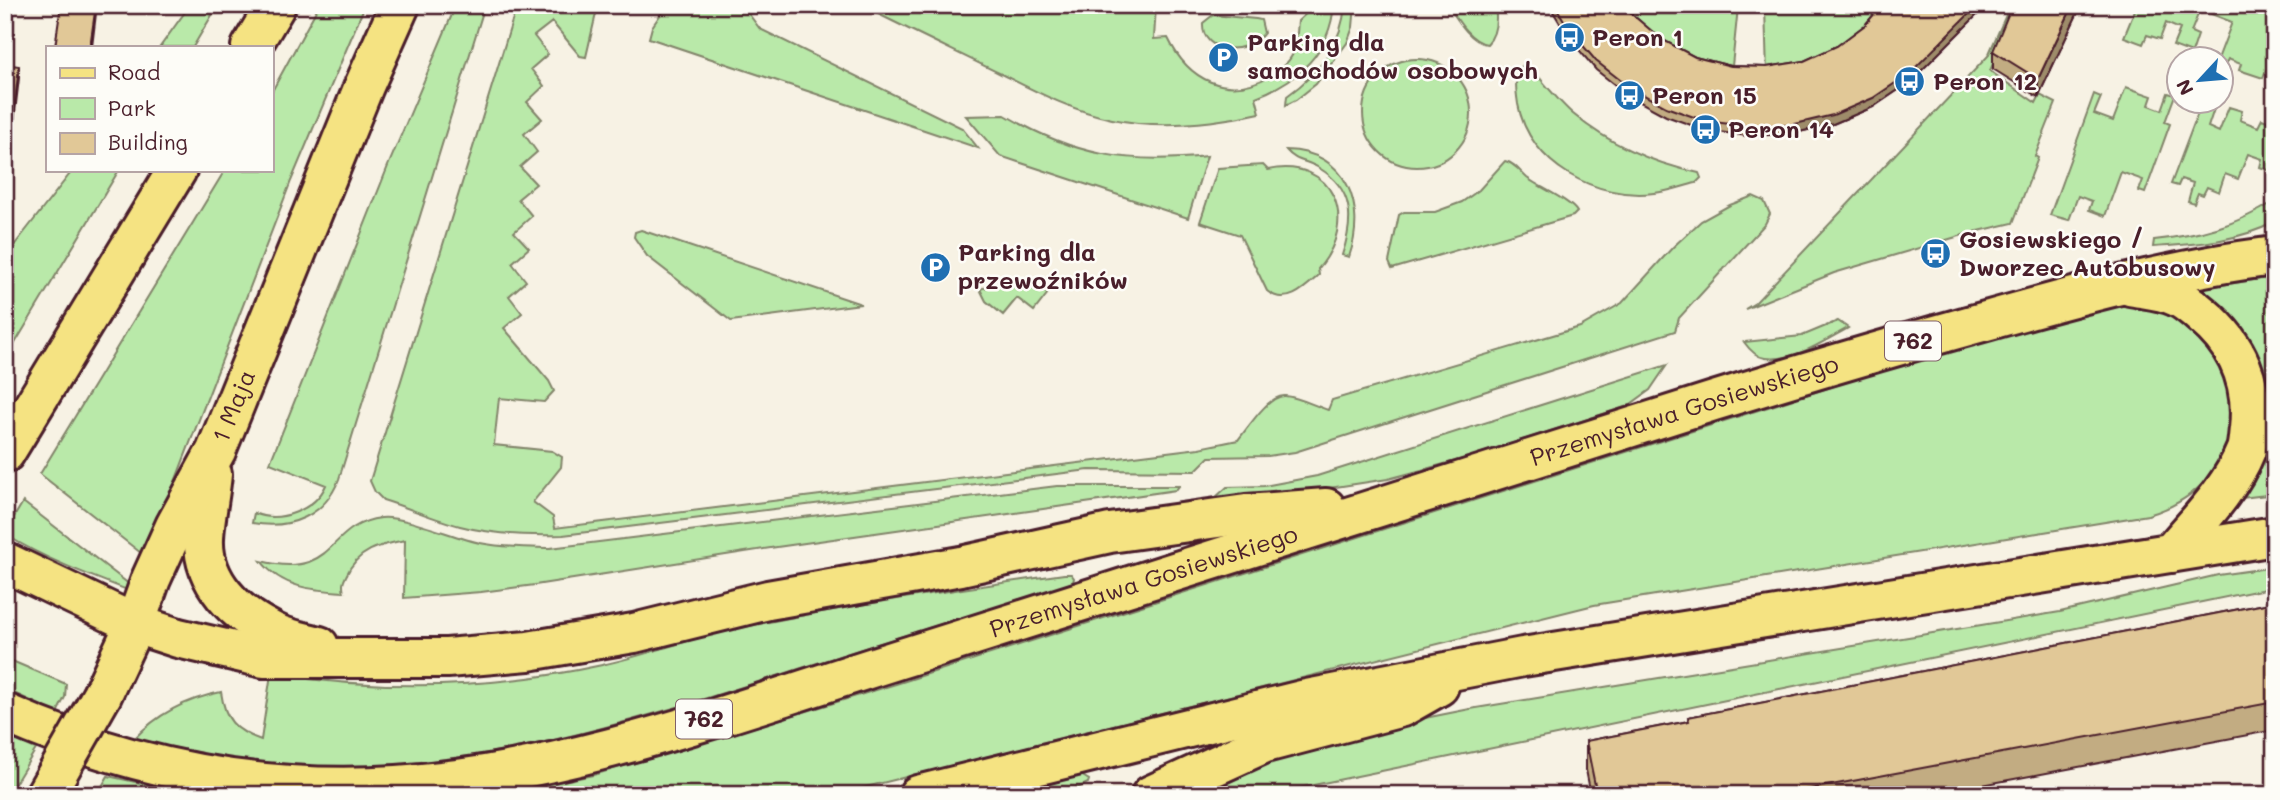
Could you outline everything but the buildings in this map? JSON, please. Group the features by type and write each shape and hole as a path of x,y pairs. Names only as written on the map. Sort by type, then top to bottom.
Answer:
{"main road":[{"path":"252,46 276,5"},
{"name":"1 Maja","path":"45,795 102,695 135,624 175,526 216,451 364,86 400,5"},
{"path":"5,453 176,172"},
{"name":"Przemysława Gosiewskiego","path":"5,713 47,732 151,765 227,779 323,788 400,785 479,775 582,755 682,726 1818,368 2119,283 2268,253"},
{"path":"2119,283 2176,296 2196,310 2218,328 2235,351 2247,380 2251,410 2247,447 2233,477 2171,553"},
{"path":"216,451 204,540 207,566 214,583 231,605 274,633 368,659"},
{"path":"5,562 135,624 178,638 264,658 447,659 528,651 634,633 768,600 961,566 1110,533 1245,514 1387,504"},
{"path":"918,795 1302,700 1471,667 1643,636 2275,536"},
{"path":"1151,795 1265,743 1402,707 1471,667"}],"green space":[{"path":"190,5 218,5 194,46 161,46"},
{"path":"319,5 365,5 291,181 146,557 40,474 224,172 273,172 273,89"},
{"path":"456,5 485,5 339,479 325,502 304,517 280,524 252,523 254,513 285,516 305,508 321,494 326,485 270,463 388,166"},
{"path":"517,5 598,5 586,57 580,56 552,22 534,36 548,54 531,69 544,86 527,102 542,119 524,134 537,152 520,167 536,184 518,199 532,216 514,232 529,248 512,263 526,281 509,296 522,313 504,328 549,381 554,391 544,402 499,398 494,445 552,451 562,457 561,467 533,502 553,517 555,528 1199,448 1238,440 1265,406 1279,397 1296,398 1328,410 1332,400 1580,327 1622,303 1673,247 1701,221 1753,196 1764,201 1770,214 1765,224 1679,318 1675,331 1295,452 1268,456 1209,457 1195,471 1089,470 563,535 524,535 473,529 383,500 370,481"},
{"path":"667,5 742,5 760,29 962,128 978,148 649,38 652,27"},
{"path":"860,5 1156,5 1154,39 1168,38 1186,65 1210,82 1239,86 1254,83 1282,68 1293,52 1298,21 1312,8 1327,9 1327,5 1334,5 1331,22 1319,51 1298,73 1256,97 1260,113 1205,122 1148,124 1112,119 1068,106"},
{"path":"1345,5 1355,5 1353,27 1347,43 1316,84 1286,105 1287,96 1309,78 1334,45"},
{"path":"1448,5 1495,5 1496,26 1487,44 1470,34"},
{"path":"1616,5 1738,7 1731,76 1695,66"},
{"path":"1890,5 1837,56 1767,76 1765,6"},
{"path":"2137,5 2201,7 2191,32 2198,35 2194,46 2173,46 2180,29 2166,23 2160,39 2147,35 2143,44 2124,37"},
{"path":"2214,5 2268,5 2265,13 2275,17 2275,73 2266,70 2263,78 2239,70 2241,64 2234,61 2234,46 2223,46 2232,22 2211,14"},
{"path":"1213,15 1261,20 1264,33 1257,40 1238,48 1217,46 1204,34 1203,23"},
{"path":"2006,15 2011,18 1990,71 2036,103 2040,95 2056,103 2013,223 1834,273 1745,309 1755,303 1988,56"},
{"path":"1417,59 1438,63 1455,75 1467,92 1471,113 1467,134 1455,151 1438,163 1417,167 1396,163 1379,151 1367,134 1363,113 1367,92 1379,75 1396,63"},
{"path":"1524,64 1529,66 1573,114 1602,135 1648,158 1699,173 1701,178 1696,183 1665,191 1632,194 1610,191 1569,174 1551,161 1536,145 1525,126 1516,88 1518,73"},
{"path":"2126,87 2152,96 2149,105 2162,110 2164,104 2164,116 2167,116 2165,122 2170,124 2145,193 2139,191 2143,180 2121,172 2105,216 2089,210 2092,201 2078,196 2069,220 2050,215 2094,94 2101,97 2094,114 2113,121"},
{"path":"2234,109 2242,111 2240,120 2258,127 2262,119 2275,124 2275,163 2271,171 2260,167 2262,159 2248,154 2238,179 2225,174 2219,192 2207,187 2203,195 2198,193 2194,203 2188,201 2193,183 2181,179 2178,186 2171,184 2197,116 2212,116 2208,127 2219,132 2225,116 2234,116"},
{"path":"1005,115 1055,140 1102,154 1152,159 1207,156 1188,218 1000,156 966,116"},
{"path":"1286,150 1307,153 1324,160 1337,171 1347,185 1353,201 1355,219 1349,257 1342,255 1349,218 1345,196 1331,176 1310,163 1297,159"},
{"path":"1505,161 1515,166 1532,182 1568,203 1577,212 1573,216 1392,269 1389,262 1399,215 1404,212 1435,212 1462,202 1479,190"},
{"path":"1263,165 1268,170 1291,168 1310,173 1324,183 1334,196 1338,213 1337,231 1331,250 1318,269 1319,275 1301,290 1288,296 1281,297 1267,291 1240,235 1200,222 1218,168"},
{"path":"71,172 118,172 5,360 5,257"},
{"path":"2275,201 2275,222 2260,229 2216,241 2153,247 2154,240 2217,228 2246,217"},
{"path":"641,230 861,304 731,321 647,256 634,237 635,232"},
{"path":"2275,277 2275,494 2241,498 2263,445 2204,290 2207,287"},
{"path":"1015,281 1048,293 1034,311 1017,298 1003,315 986,301 980,289"},
{"path":"2128,305 2162,311 2193,327 2215,352 2228,379 2233,407 2230,435 2220,461 2203,484 2179,502 2148,515 1594,605 834,795 494,795 593,775 689,747 899,683 1916,360 2110,307"},
{"path":"1838,321 1848,328 1787,357 1762,357 1744,342 1802,336"},
{"path":"1667,365 1650,390 1628,406 1463,459 1388,479 1205,507 1227,487 1264,486 1317,476"},
{"path":"1057,486 1179,486 1176,490 481,592 404,598 405,540 370,550 356,560 343,584 344,592 298,586 278,577 261,561 286,565 318,558 349,530 381,518 402,520 489,545 550,548"},
{"path":"23,502 134,588 130,591 83,573 6,535 5,532"},
{"path":"2275,567 2275,587 1265,795 1174,795 1199,782 1375,728 1470,709 2060,612 2218,575"},
{"path":"1071,574 1073,582 1045,593 640,718 500,751 429,762 357,767 285,765 228,758 134,739 174,708 221,692 225,710 232,723 261,740 271,674 395,685 520,679 602,665 718,633 776,621"},
{"path":"5,658 66,684 65,697 57,713 5,689"},
{"path":"5,736 36,749 8,795 5,795"},
{"path":"1081,775 1089,780 1088,783 1063,795 1009,795"},
{"path":"108,776 195,795 97,795"}],"place":[{"name":"Peron 1","path":"1569,38"},
{"name":"Parking dla samochodów osobowych","path":"1224,57"},
{"name":"Peron 12","path":"1910,82"},
{"name":"Peron 15","path":"1629,96"},
{"name":"Peron 14","path":"1705,130"},
{"name":"Gosiewskiego / Dworzec Autobusowy","path":"1936,254"},
{"name":"Parking dla przewoźników","path":"935,267"}]}
